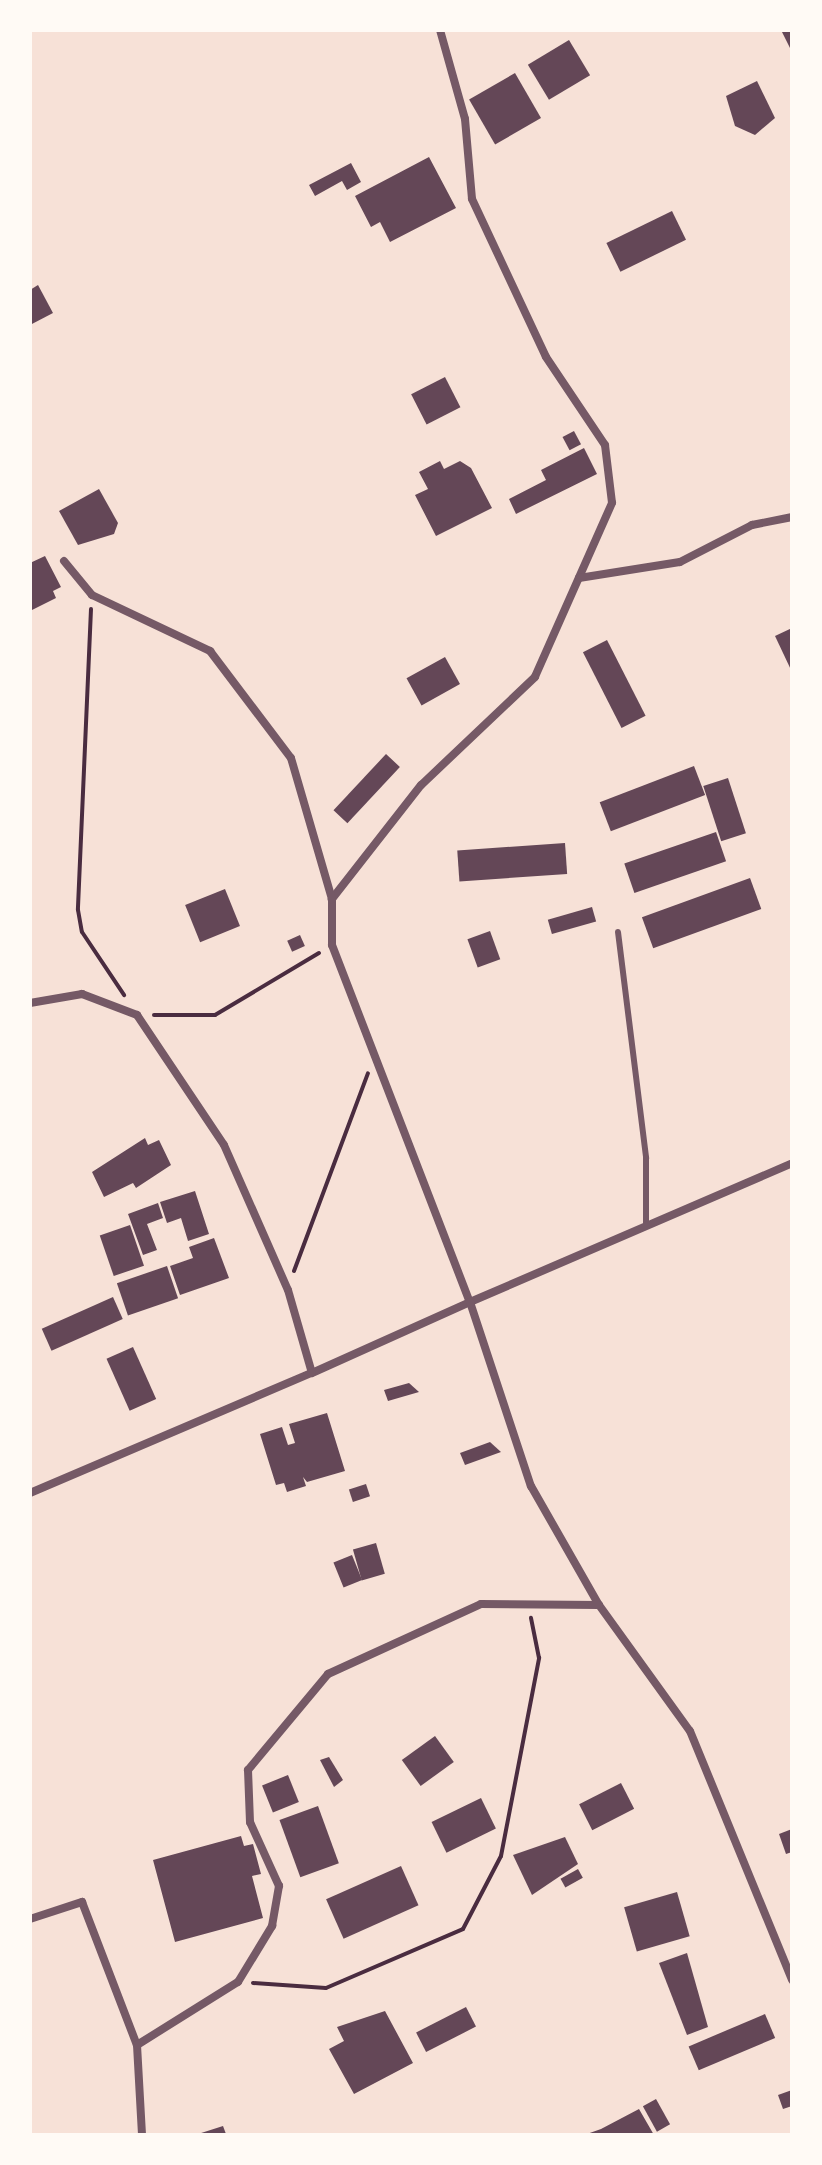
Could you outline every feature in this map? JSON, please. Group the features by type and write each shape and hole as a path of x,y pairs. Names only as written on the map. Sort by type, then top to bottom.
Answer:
{"street":[{"path":"332,899 421,785 535,677 612,503 613,472 605,445 546,357 472,199 465,119 440,30"},
{"path":"579,578 680,562 752,525 792,517"},
{"path":"64,561 92,595 210,651 291,758 332,899 332,945 376,1052 470,1302 531,1486 599,1605 690,1731 792,1980"},
{"path":"30,1003 82,994 137,1015 224,1145 288,1290 312,1373"},
{"path":"30,1493 312,1373 646,1223 792,1163"},
{"path":"137,2045 238,1982 272,1926 279,1886 250,1822 248,1770 328,1674 481,1604 599,1605"},
{"path":"30,1919 82,1902 137,2045 142,2135"}],"lane":[{"path":"618,932 646,1158 646,1223"}],"path":[{"path":"92,595 78,910 82,932 137,1015 215,1015 332,945"},
{"path":"288,1290 376,1052"},
{"path":"238,1982 326,1988 463,1929 501,1856 539,1658 528,1604"}],"building":[{"path":"781,30 792,30 792,52"},
{"path":"569,40 590,75 549,100 528,65"},
{"path":"515,73 541,118 495,145 469,100"},
{"path":"757,81 775,118 755,135 735,126 726,96"},
{"path":"429,157 456,208 390,242 380,222 371,227 355,196"},
{"path":"351,163 361,182 347,190 342,181 315,196 309,185"},
{"path":"672,211 686,240 620,272 606,243"},
{"path":"38,285 53,313 30,325 30,290"},
{"path":"445,377 460,407 427,425 411,394"},
{"path":"574,431 581,444 570,450 563,437"},
{"path":"584,448 597,474 516,514 509,499 546,480 541,470"},
{"path":"440,461 444,469 460,461 471,468 492,508 436,536 415,495 428,489 419,472"},
{"path":"99,489 118,523 114,534 78,545 59,511"},
{"path":"45,556 61,587 53,591 56,598 32,610 30,563"},
{"path":"792,628 792,672 775,636"},
{"path":"607,640 646,716 622,728 583,652"},
{"path":"445,657 460,684 422,705 407,678"},
{"path":"386,754 400,767 347,823 333,810"},
{"path":"694,766 705,795 611,831 600,802"},
{"path":"728,778 746,833 721,841 703,786"},
{"path":"716,832 726,861 634,893 624,864"},
{"path":"565,843 567,874 459,881 457,851"},
{"path":"750,878 761,909 653,948 642,917"},
{"path":"225,889 240,926 200,942 185,905"},
{"path":"592,907 596,921 552,934 548,920"},
{"path":"490,931 500,959 478,967 467,939"},
{"path":"300,935 305,946 292,952 287,941"},
{"path":"145,1138 148,1145 159,1140 171,1165 136,1188 133,1183 104,1197 92,1172"},
{"path":"195,1191 209,1234 188,1241 181,1218 167,1223 160,1202"},
{"path":"158,1203 163,1218 147,1224 157,1250 143,1255 128,1214"},
{"path":"130,1225 144,1266 114,1276 100,1235"},
{"path":"214,1238 229,1278 180,1295 170,1266 193,1258 189,1247"},
{"path":"167,1266 178,1298 128,1315 117,1283"},
{"path":"113,1297 123,1319 52,1351 42,1329"},
{"path":"133,1347 156,1399 130,1411 107,1359"},
{"path":"409,1383 419,1392 388,1401 384,1390"},
{"path":"327,1413 345,1471 307,1482 303,1477 306,1486 287,1492 284,1483 276,1485 260,1434 282,1427 288,1445 295,1443 289,1424"},
{"path":"490,1442 501,1452 465,1465 460,1453"},
{"path":"366,1484 370,1496 353,1502 349,1490"},
{"path":"376,1543 385,1574 362,1580 353,1550"},
{"path":"352,1555 362,1580 344,1588 333,1562"},
{"path":"435,1736 454,1762 421,1786 402,1760"},
{"path":"329,1757 343,1780 334,1787 320,1760"},
{"path":"288,1775 299,1802 273,1812 262,1785"},
{"path":"621,1783 634,1809 592,1830 579,1804"},
{"path":"481,1798 496,1829 446,1853 432,1822"},
{"path":"318,1806 339,1863 300,1877 279,1820"},
{"path":"792,1829 792,1852 786,1854 779,1834"},
{"path":"241,1836 244,1846 253,1844 261,1874 252,1876 263,1918 175,1942 153,1860"},
{"path":"565,1837 578,1864 532,1895 513,1855"},
{"path":"401,1866 418,1905 344,1939 326,1899"},
{"path":"578,1869 583,1878 565,1887 561,1879"},
{"path":"677,1892 690,1936 637,1951 624,1907"},
{"path":"687,1953 708,2027 687,2035 659,1963"},
{"path":"466,2007 476,2027 426,2052 416,2032"},
{"path":"385,2011 413,2063 354,2094 329,2049 344,2041 337,2027"},
{"path":"765,2014 775,2038 699,2070 689,2046"},
{"path":"792,2090 792,2106 783,2109 778,2095"},
{"path":"656,2099 670,2124 657,2132 643,2106"},
{"path":"639,2109 654,2135 584,2135 601,2129"},
{"path":"223,2126 226,2134 198,2135 198,2134"}]}
